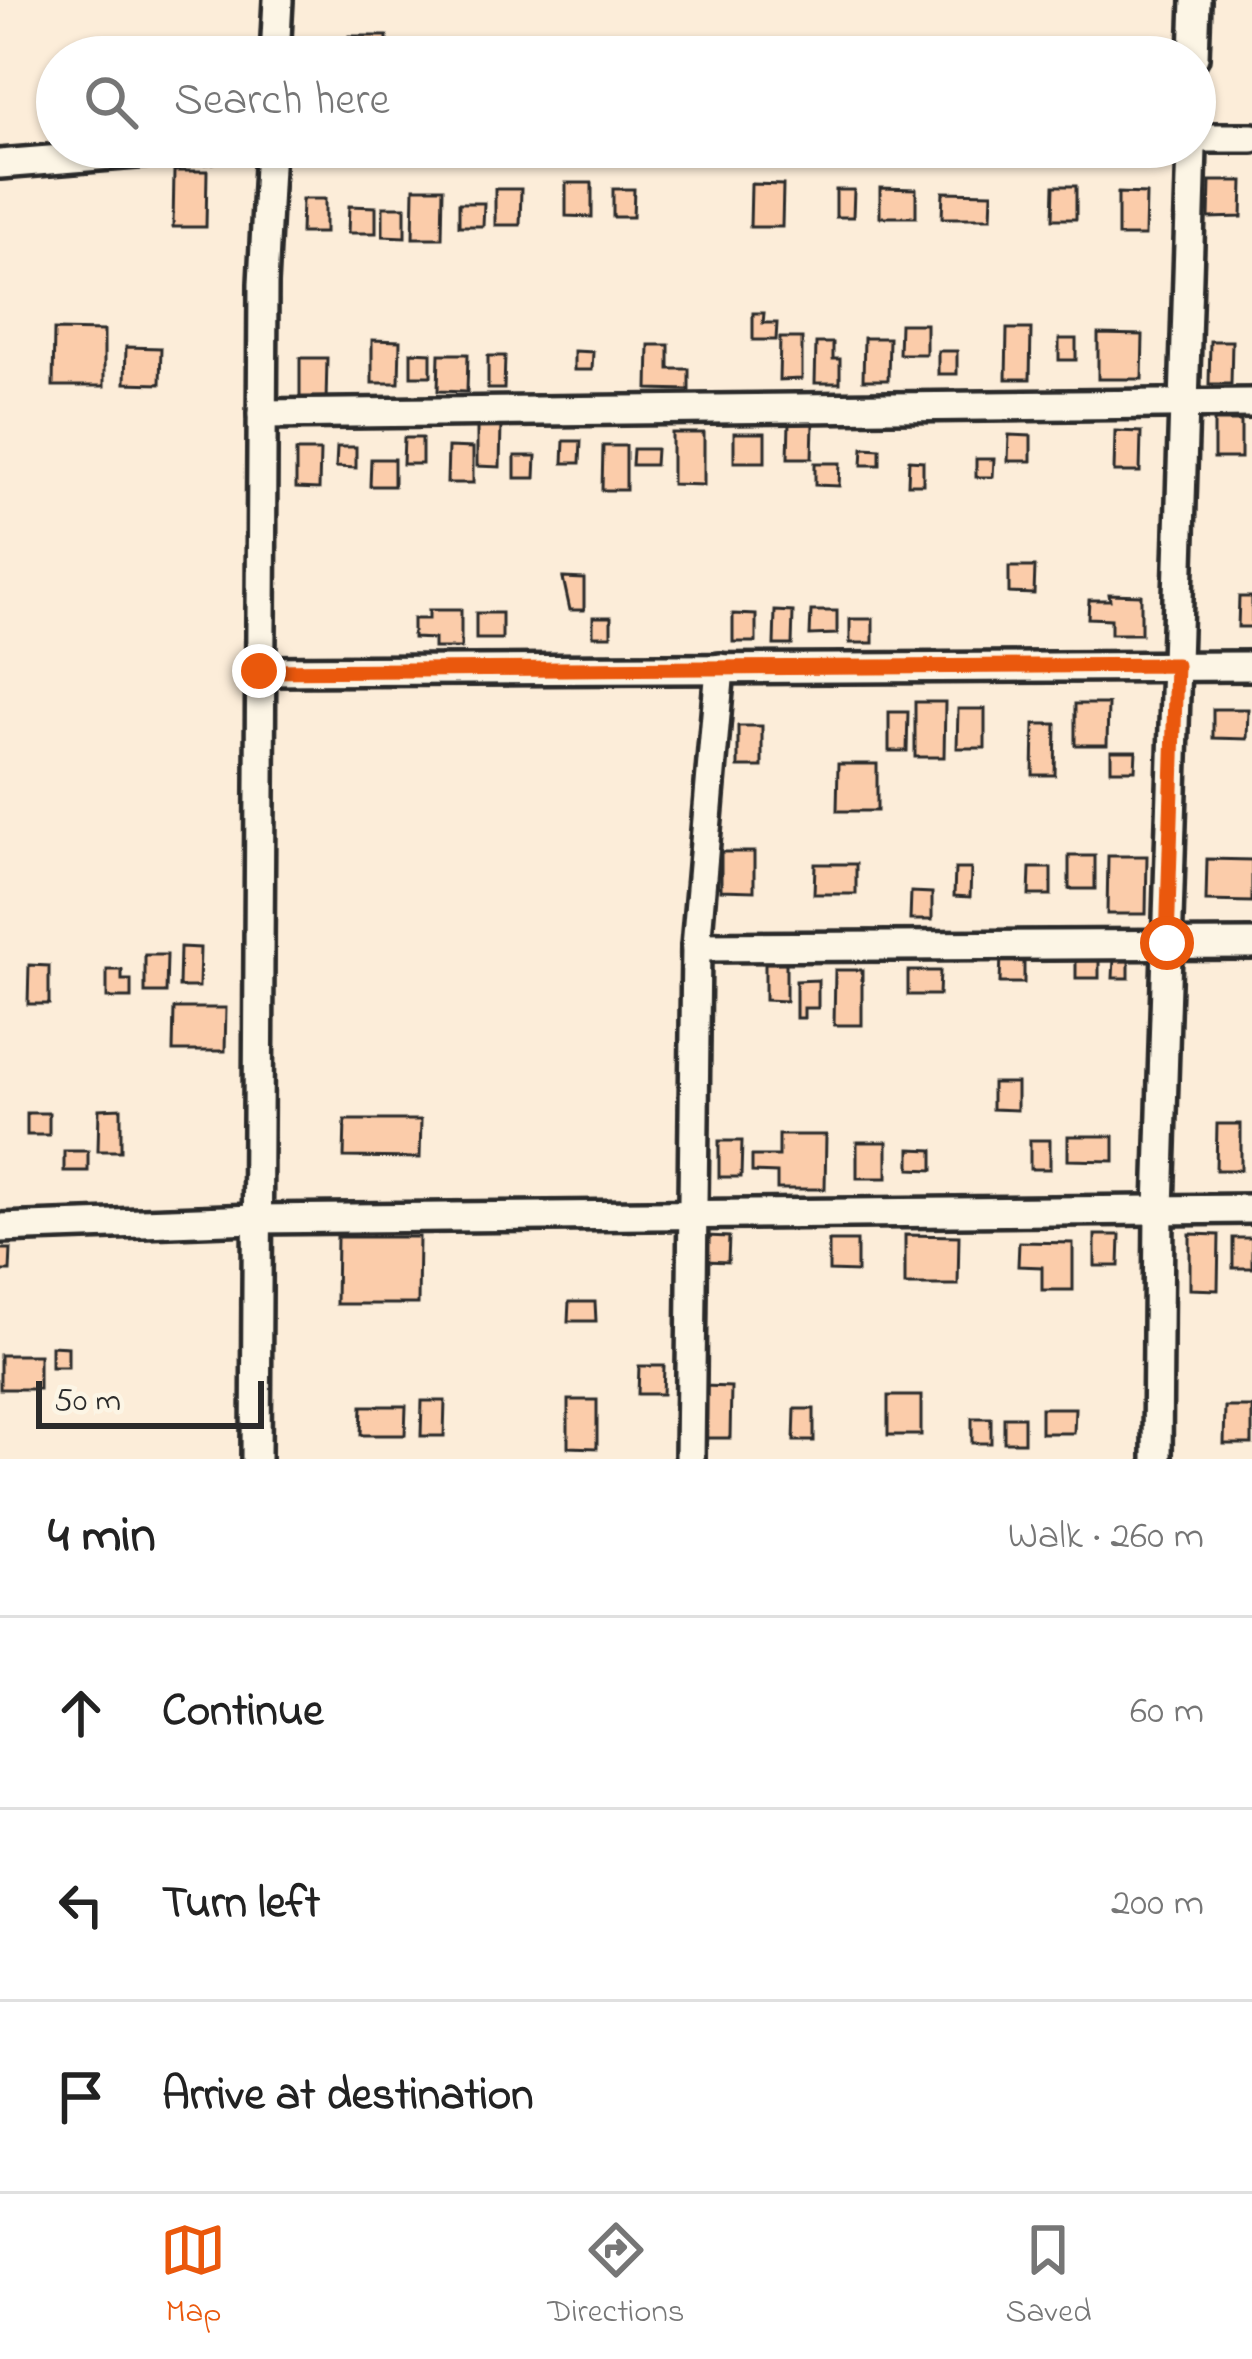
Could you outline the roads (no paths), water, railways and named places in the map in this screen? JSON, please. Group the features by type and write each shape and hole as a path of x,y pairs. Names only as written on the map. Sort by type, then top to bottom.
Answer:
{"street":[{"path":"276,36 278,0"},
{"path":"1195,36 1196,0"},
{"path":"1216,138 1252,138"},
{"path":"0,164 36,161"},
{"path":"256,1459 259,671 269,168"},
{"path":"1157,1459 1159,1209 1191,168"},
{"path":"262,414 1252,403"},
{"path":"259,671 1252,666"},
{"path":"690,1459 696,947 720,668"},
{"path":"696,947 1252,944"},
{"path":"0,1228 255,1219 1252,1209"}]}
